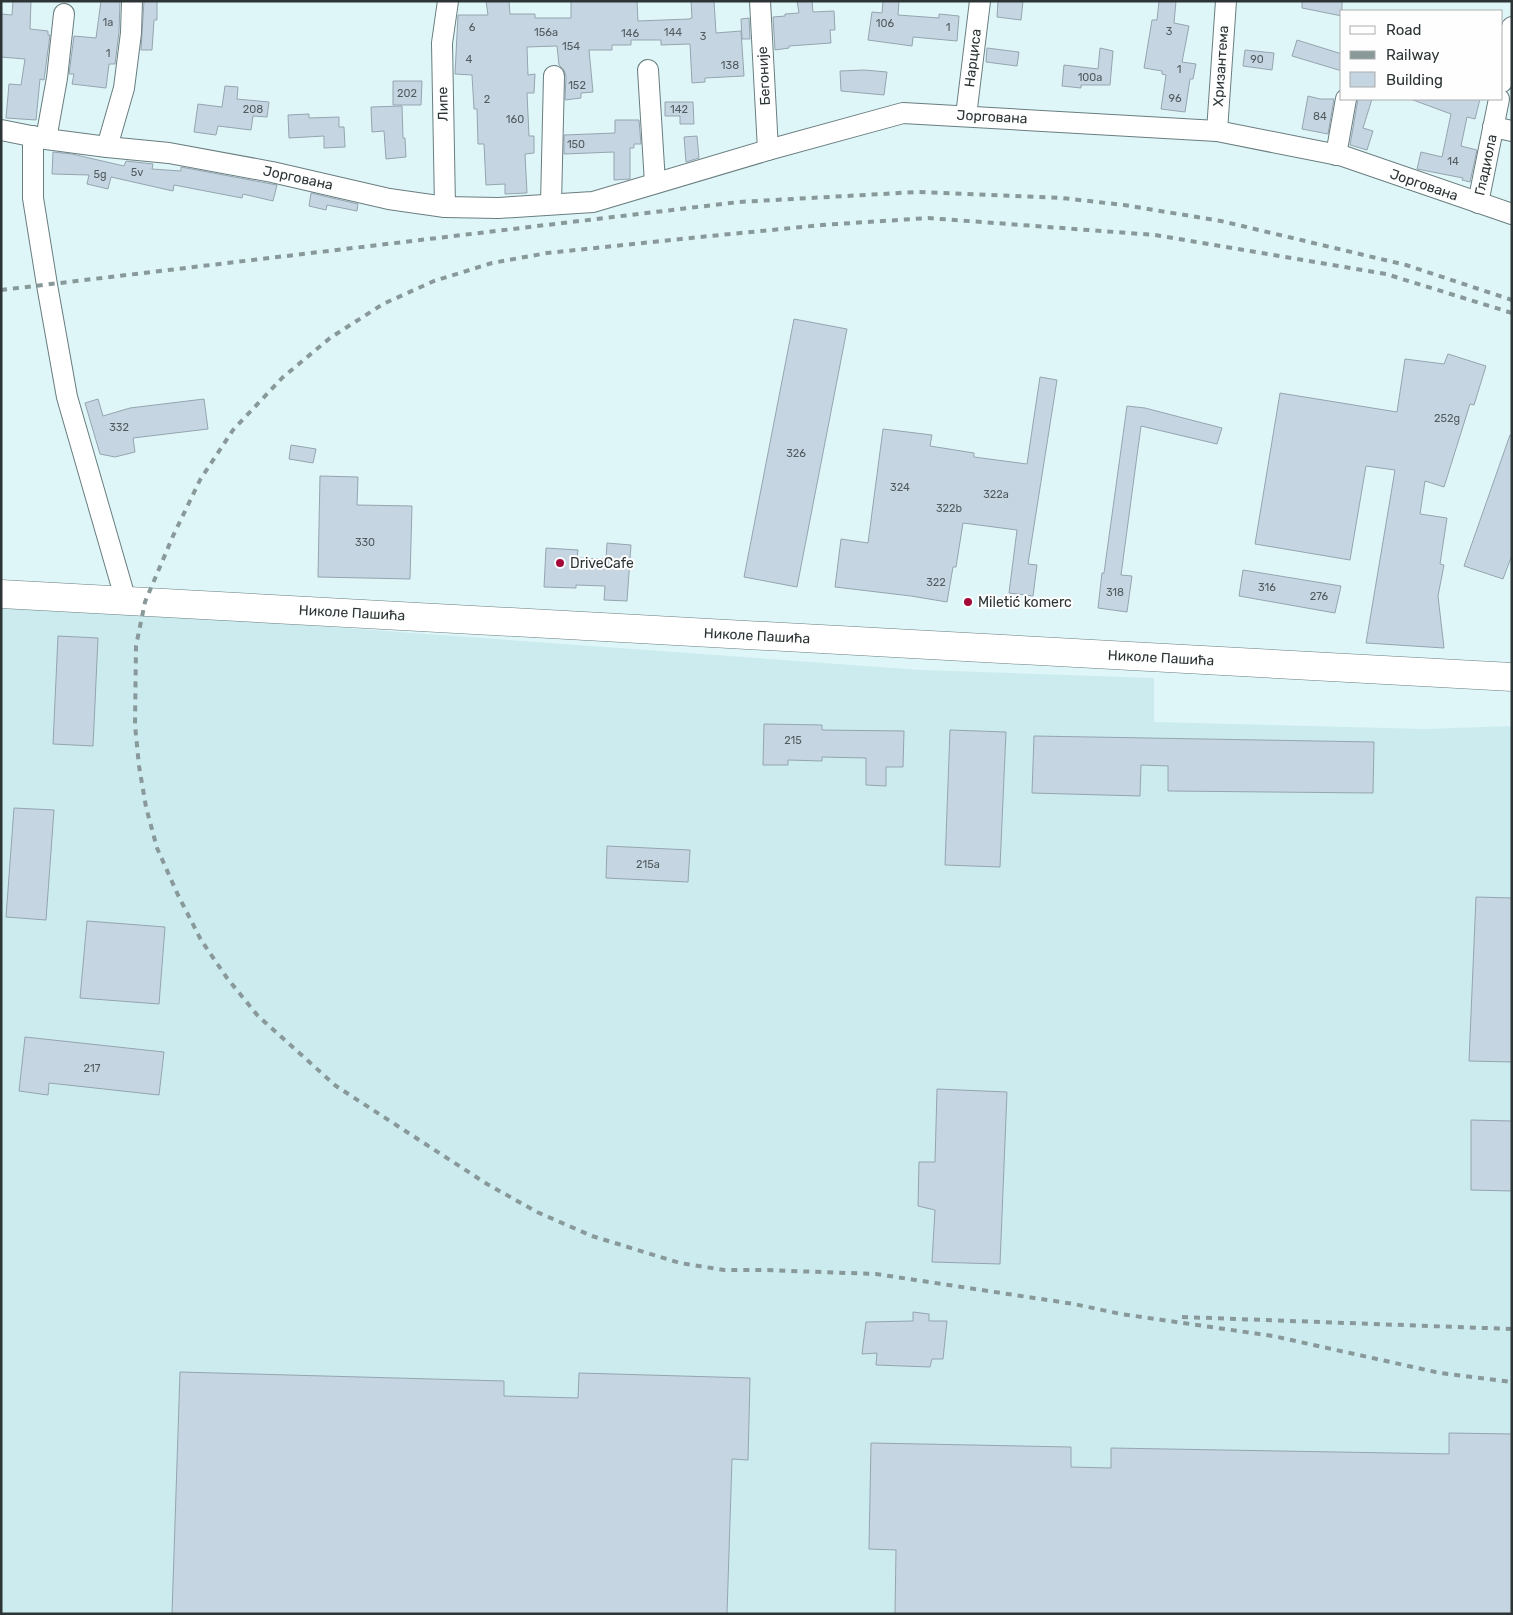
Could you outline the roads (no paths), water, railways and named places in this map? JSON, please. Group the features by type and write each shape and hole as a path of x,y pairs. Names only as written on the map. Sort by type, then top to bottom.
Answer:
{"main road":[{"name":"Николе Пашића","path":"1,594 1512,677"}],"street":[{"path":"107,147 124,88 131,33 132,1"},
{"name":"Липе","path":"445,207 442,43 448,1"},
{"name":"Бегоније","path":"760,1 768,150"},
{"name":"Нарциса","path":"966,116 980,1"},
{"name":"Хризантема","path":"1217,131 1226,1"},
{"path":"64,14 57,78 39,137 33,198 67,397 126,601"},
{"path":"1503,76 1512,27"},
{"path":"648,70 654,182"},
{"path":"551,204 554,76"},
{"path":"1336,155 1346,100"},
{"name":"Гладиола","path":"1478,204 1503,129 1499,100"},
{"name":"Јоргована","path":"1,130 107,147 169,153 272,172 389,199 445,207 498,208 593,202 654,182 903,113 966,116 1217,131 1342,156 1478,204 1512,214"}],"railway":[{"path":"1,290 739,202 917,192 1062,198 1124,205 1221,221 1406,265 1512,300"},
{"path":"1512,313 1386,274 1155,235 928,218 822,225 700,237 547,253 492,263 434,281 383,304 330,338 282,378 233,430 200,480 173,536 145,602 136,646 135,725 146,807 157,848 201,940 227,978 258,1016 336,1086 487,1184 537,1212 592,1236 680,1263 724,1270 876,1274 1074,1304 1121,1314 1273,1336 1440,1373 1512,1382"},
{"path":"1182,1317 1512,1329"}],"place":[{"name":"DriveCafe","path":"560,563"},
{"name":"Miletić komerc","path":"968,602"}]}
